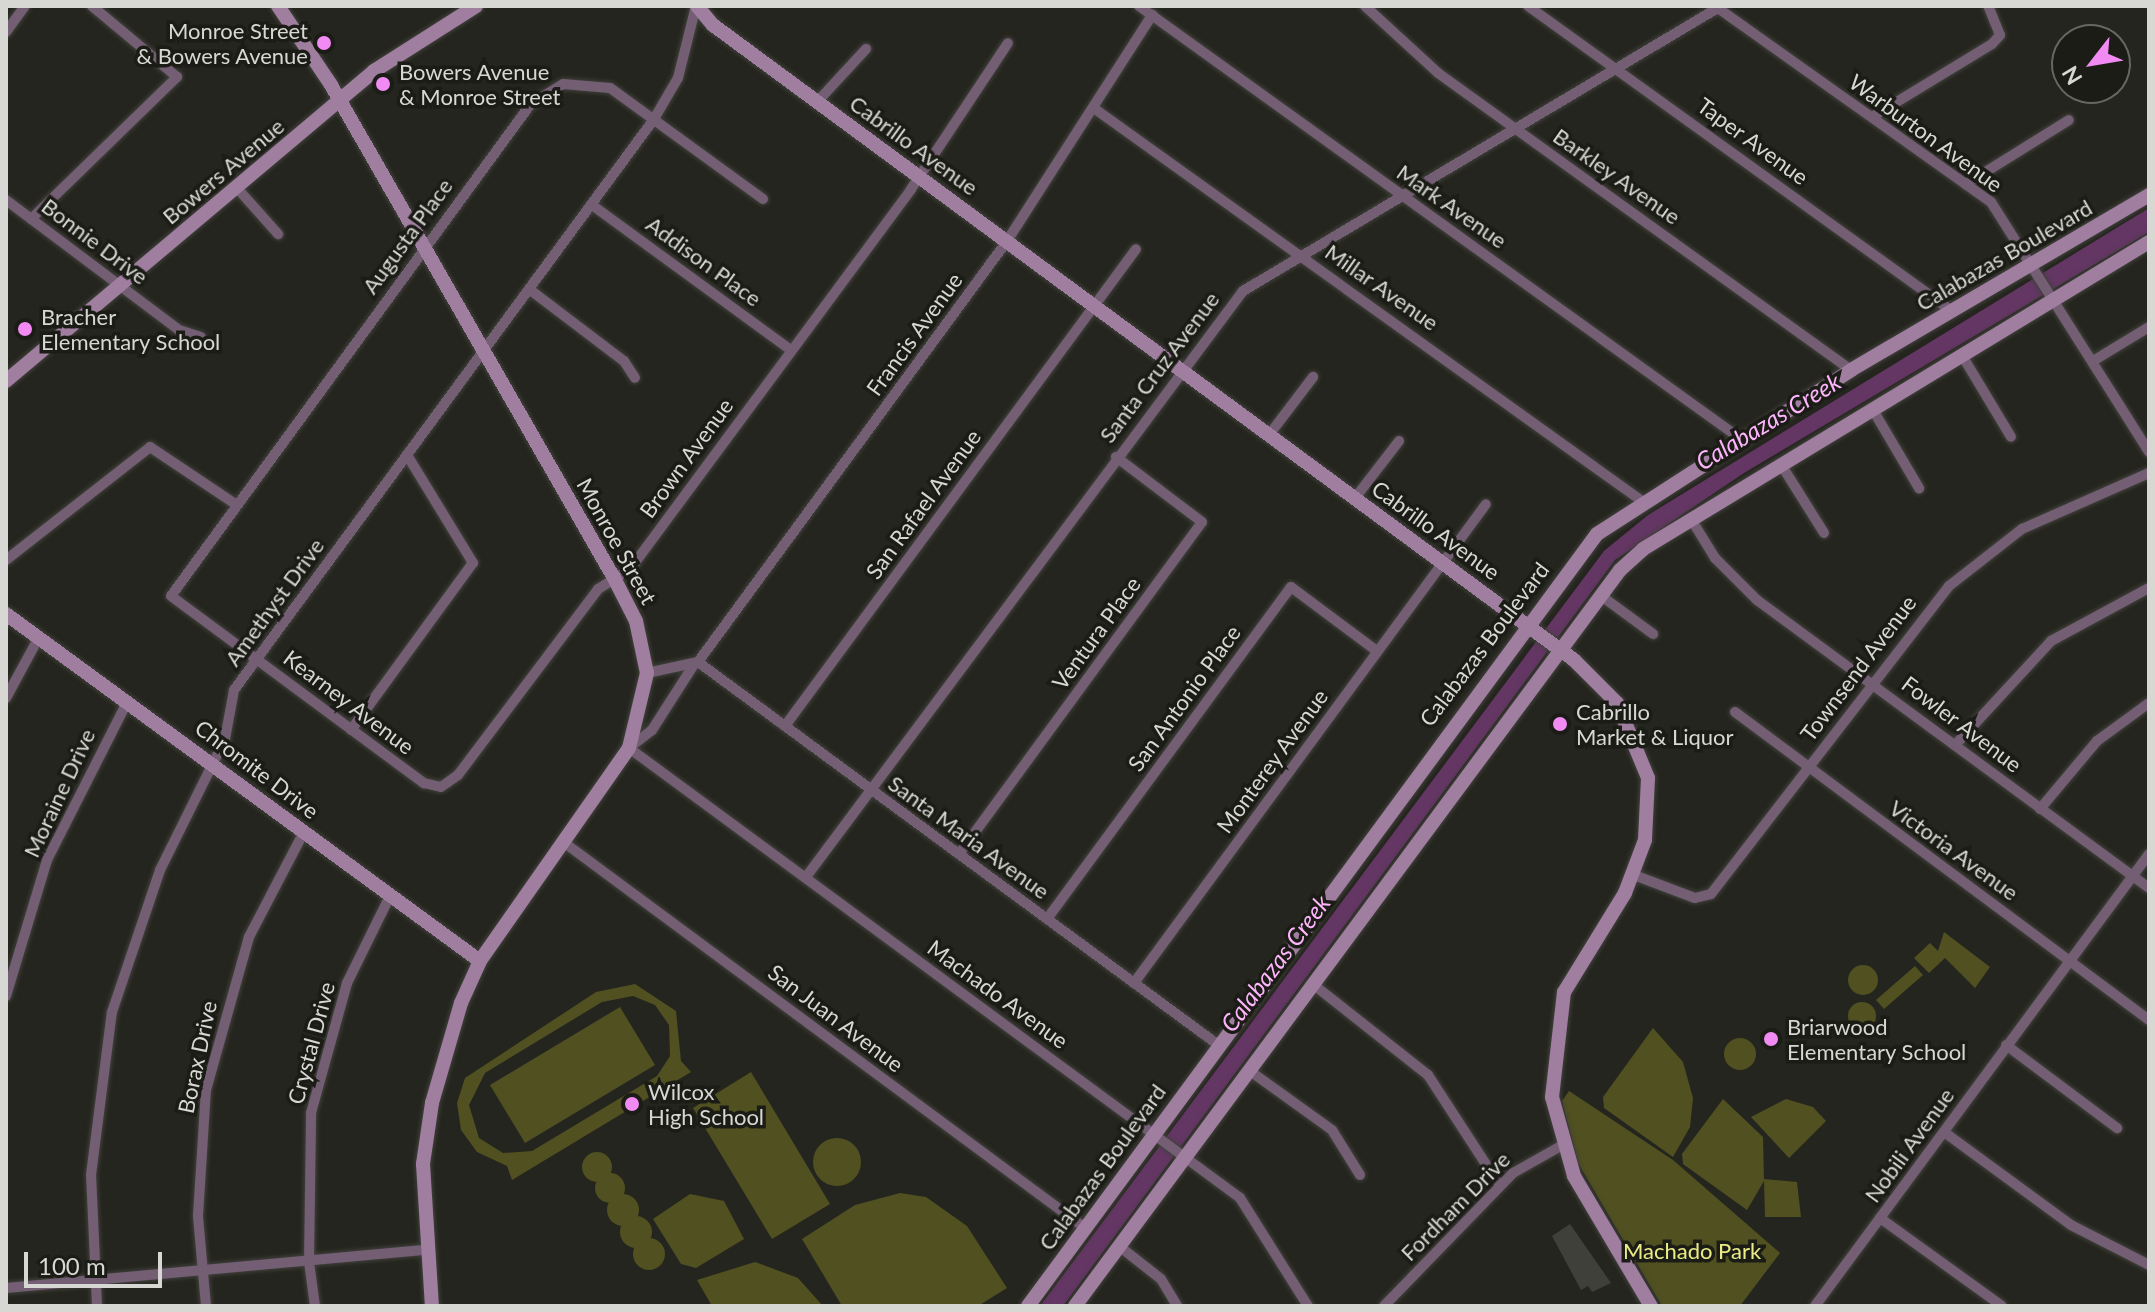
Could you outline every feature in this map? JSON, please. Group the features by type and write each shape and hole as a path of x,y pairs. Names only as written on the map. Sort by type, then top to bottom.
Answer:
{"street":[{"path":"6,32 25,6"},
{"path":"31,219 177,77 92,6"},
{"name":"Monroe Street","path":"278,6 340,101 614,578 636,621 647,673 629,748 480,961 432,1103 423,1250 432,1306"},
{"name":"Bowers Avenue","path":"6,381 340,101 418,40 476,6"},
{"name":"Cabrillo Avenue","path":"697,6 818,101 1526,624 1617,703 1640,751 1648,805 1634,875 1564,992 1552,1097 1561,1146 1651,1306"},
{"name":"Amethyst Drive","path":"97,1306 93,1280 91,1175 112,1012 160,870 214,766 234,690 654,119 687,54 697,6"},
{"name":"Mark Avenue","path":"1139,6 1741,439"},
{"name":"Barkley Avenue","path":"1365,6 1394,37 1514,128 1851,370"},
{"name":"Taper Avenue","path":"1528,6 1952,311"},
{"path":"1872,117 2000,35 1988,6"},
{"name":"Santa Cruz Avenue","path":"806,877 1116,457 1243,291 1718,7"},
{"name":"Warburton Avenue","path":"1718,7 1991,202 2149,452"},
{"name":"Francis Avenue","path":"629,748 652,730 696,664 1007,241 1095,109 1152,15"},
{"name":"Brown Avenue","path":"441,787 614,578 631,568 919,176 1008,43"},
{"path":"818,101 866,49"},
{"name":"Augusta Place","path":"234,503 530,105 563,84 610,88 763,199"},
{"name":"Millar Avenue","path":"1095,109 1302,254 1642,501"},
{"path":"1966,184 2069,120"},
{"path":"237,188 278,234"},
{"name":"Calabazas Boulevard","path":"1028,1306 1158,1137 1217,1044 1526,624 1597,534 1642,501 1851,370 1952,311 2036,270 2149,195"},
{"name":"Bonnie Drive","path":"6,200 120,285 201,337"},
{"name":"Addison Place","path":"592,205 791,350"},
{"path":"1075,1306 1182,1155 1314,985 1550,643 1643,549 1963,357 2051,295 2149,242"},
{"name":"San Rafael Avenue","path":"785,726 1136,249"},
{"path":"529,289 635,378"},
{"path":"2093,361 2149,327"},
{"path":"1963,357 2011,437"},
{"path":"1269,435 1313,377"},
{"path":"1873,410 1919,488"},
{"path":"1355,498 1399,441"},
{"path":"6,560 150,447 234,503"},
{"path":"351,730 473,563 407,455"},
{"name":"Ventura Place","path":"959,854 1202,522 1116,457"},
{"path":"1782,466 1824,533"},
{"name":"Townsend Avenue","path":"1634,875 1695,898 1711,894 1918,619 1982,557 2062,507 2149,473"},
{"name":"Kearney Avenue","path":"234,503 171,596 424,783 441,787"},
{"name":"Monterey Avenue","path":"1134,983 1486,504"},
{"name":"Fowler Avenue","path":"1691,519 1734,581 2149,888"},
{"name":"San Antonio Place","path":"1047,919 1291,587 1377,651"},
{"path":"1957,743 2051,641 2149,588"},
{"path":"1600,595 1653,634"},
{"name":"Chromite Drive","path":"6,614 480,961"},
{"path":"6,698 39,637"},
{"path":"647,673 696,664"},
{"name":"Santa Maria Avenue","path":"696,664 1217,1044"},
{"name":"Moraine Drive","path":"6,996 47,860 127,702"},
{"path":"2040,809 2097,741 2149,703"},
{"name":"Victoria Avenue","path":"1735,712 2149,1020"},
{"name":"Machado Avenue","path":"629,748 1240,1198 1308,1306"},
{"name":"Borax Drive","path":"206,1306 201,1271 206,1090 249,937 304,832"},
{"name":"San Juan Avenue","path":"562,841 1085,1228"},
{"name":"Nobili Avenue","path":"1815,1306 2149,854"},
{"name":"Crystal Drive","path":"315,1306 309,1262 311,1113 347,983 390,896"},
{"path":"1314,985 1428,1075 1500,1186"},
{"path":"2006,1045 2117,1128"},
{"path":"1250,1071 1332,1130 1360,1175"},
{"path":"1944,1132 2071,1225 2149,1265"},
{"name":"Fordham Drive","path":"1384,1306 1500,1186 1530,1159 1561,1146"},
{"path":"1880,1218 2002,1306"},
{"path":"1119,1246 1161,1279 1177,1306"},
{"path":"6,1288 423,1250"}],"green space":[{"path":"1944,932 1990,967 1975,988 1945,958 1929,973 1914,958 1930,943 1938,951"},
{"path":"1863,965 1869,966 1877,974 1877,986 1869,994 1863,995 1857,994 1849,986 1848,980 1849,974 1857,966"},
{"path":"1915,966 1923,975 1884,1009 1876,1000"},
{"path":"635,984 676,1011 681,1061 691,1072 512,1180 507,1166 477,1152 461,1130 457,1103 465,1078 596,992","holes":["633,996 655,1005 669,1025 670,1056 657,1076 532,1151 503,1153 479,1138 469,1105 485,1073 602,1002"]},
{"path":"1862,1002 1872,1006 1876,1016 1872,1026 1862,1030 1852,1026 1848,1016 1852,1006"},
{"path":"620,1007 655,1065 525,1143 490,1085"},
{"path":"1653,1028 1683,1062 1693,1098 1690,1127 1673,1157 1604,1108 1603,1097"},
{"path":"1740,1038 1751,1043 1756,1054 1751,1065 1740,1070 1729,1065 1724,1054 1729,1043"},
{"path":"751,1072 830,1204 772,1239 693,1108"},
{"name":"Machado Park","path":"1569,1091 1673,1160 1780,1253 1740,1306 1662,1306 1578,1163 1562,1101"},
{"path":"1723,1099 1763,1137 1764,1179 1797,1182 1801,1217 1765,1217 1764,1181 1747,1210 1683,1164 1682,1154"},
{"path":"1786,1099 1813,1107 1826,1121 1789,1158 1751,1117"},
{"path":"837,1138 854,1145 861,1162 854,1179 837,1186 820,1179 813,1162 820,1145"},
{"path":"597,1152 608,1156 612,1167 608,1178 597,1182 586,1178 582,1167 586,1156"},
{"path":"610,1173 621,1177 625,1188 621,1199 610,1203 599,1199 595,1188 599,1177"},
{"path":"900,1193 926,1197 967,1226 1007,1288 978,1306 842,1306 802,1239 855,1205"},
{"path":"623,1194 634,1199 639,1210 634,1221 623,1226 612,1221 607,1210 612,1199"},
{"path":"690,1194 724,1201 744,1239 696,1268 681,1264 653,1219"},
{"path":"636,1216 647,1221 652,1232 647,1243 636,1248 625,1243 620,1232 625,1221"},
{"path":"649,1238 660,1243 665,1254 660,1265 649,1270 638,1265 633,1254 638,1243"},
{"path":"755,1262 798,1278 823,1306 712,1306 697,1280"}],"shaded area":[{"path":"2149,208 2149,232 1744,473 1615,560 1063,1306 1040,1306 1604,551 1648,515"}],"building":[{"path":"1570,1224 1611,1283 1592,1292 1588,1286 1581,1290 1552,1236"}],"place":[{"name":"Monroe Street & Bowers Avenue","path":"324,43"},
{"name":"Bowers Avenue & Monroe Street","path":"383,84"},
{"name":"Bracher Elementary School","path":"25,329"},
{"name":"Cabrillo Market & Liquor","path":"1560,724"},
{"name":"Briarwood Elementary School","path":"1771,1039"},
{"name":"Wilcox High School","path":"632,1104"}],"water label":[{"name":"Calabazas Creek","path":"1768,421"},
{"name":"Calabazas Creek","path":"1275,963"}]}
